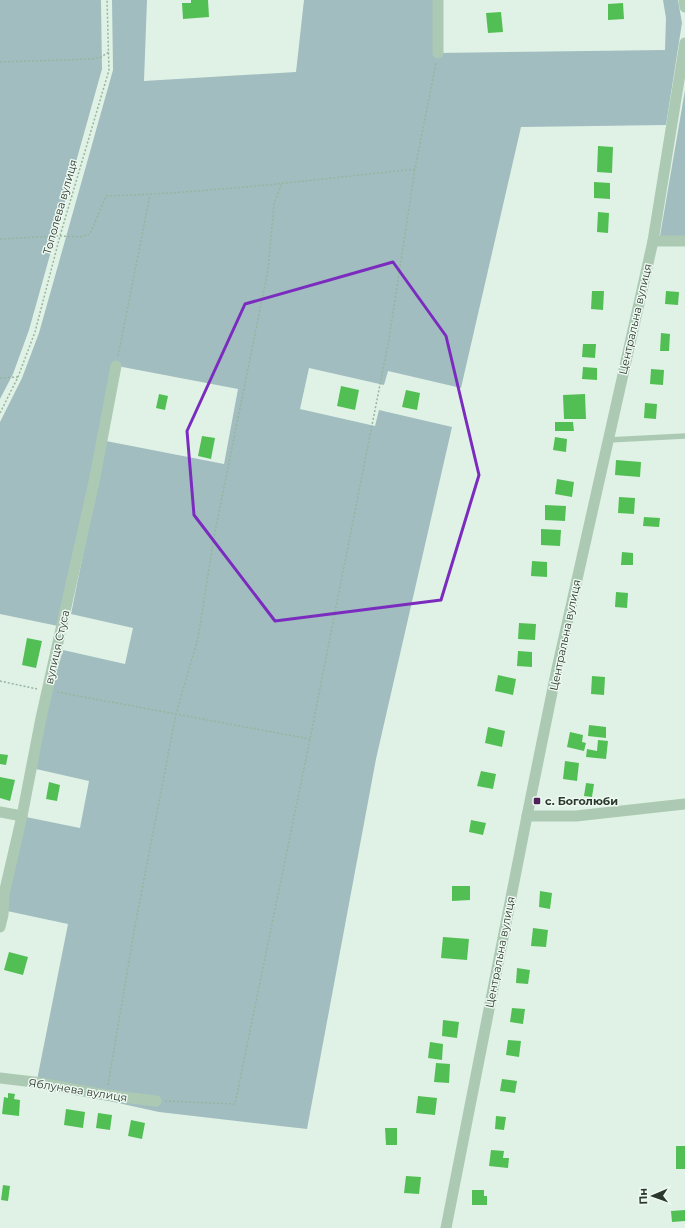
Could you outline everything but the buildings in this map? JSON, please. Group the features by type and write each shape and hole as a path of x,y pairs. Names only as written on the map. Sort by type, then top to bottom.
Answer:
{"street":[{"path":"438,0 438,53"},
{"path":"684,0 685,7"},
{"name":"Центральна вулиця","path":"446,1228 556,673 653,241 685,42"},
{"path":"653,241 685,241"},
{"name":"вулиця Стуса","path":"0,927 3,914 4,894 22,816 47,691 94,482 116,366"},
{"path":"527,816 576,816 685,804"},
{"path":"0,812 22,816"},
{"name":"Яблунева вулиця","path":"0,1078 34,1082 106,1095 156,1101"}],"lane":[{"path":"608,440 685,436"}],"path":[{"name":"Тополева вулиця","path":"0,413 18,377 35,332 60,236 108,70 109,52 107,0"},
{"path":"0,62 91,59 101,57 109,52"},
{"path":"156,1101 235,1104 310,739 389,339 414,169 438,53"},
{"path":"0,240 60,236 81,237 90,234 106,196 150,195 414,169"},
{"path":"106,1095 135,926 176,714 198,638 214,537 268,270 274,204 282,183"},
{"path":"116,366 150,195"},
{"path":"0,378 18,377"},
{"path":"0,681 310,739"}],"highlighted area":[{"path":"393,262 446,336 479,475 441,600 275,621 194,515 187,431 245,304"}],"shaded area":[{"path":"0,0 101,0 102,69 29,330 13,374 0,399"},
{"path":"112,0 147,0 144,81 296,72 304,0 434,0 435,53 665,50 666,18 663,0 678,0 682,23 666,125 521,127 461,388 388,371 384,385 309,368 300,409 375,426 379,410 452,427 376,759 307,1129 159,1112 36,1085 68,924 7,911 8,894 26,817 80,828 89,781 36,769 51,692 63,650 125,664 133,628 71,614 106,441 224,464 238,389 112,365 90,481 58,626 0,614 0,422 22,378 39,333 113,70"},
{"path":"685,90 685,236 660,236"}],"place":[{"name":"с. Боголюби","path":"537,801"}]}
